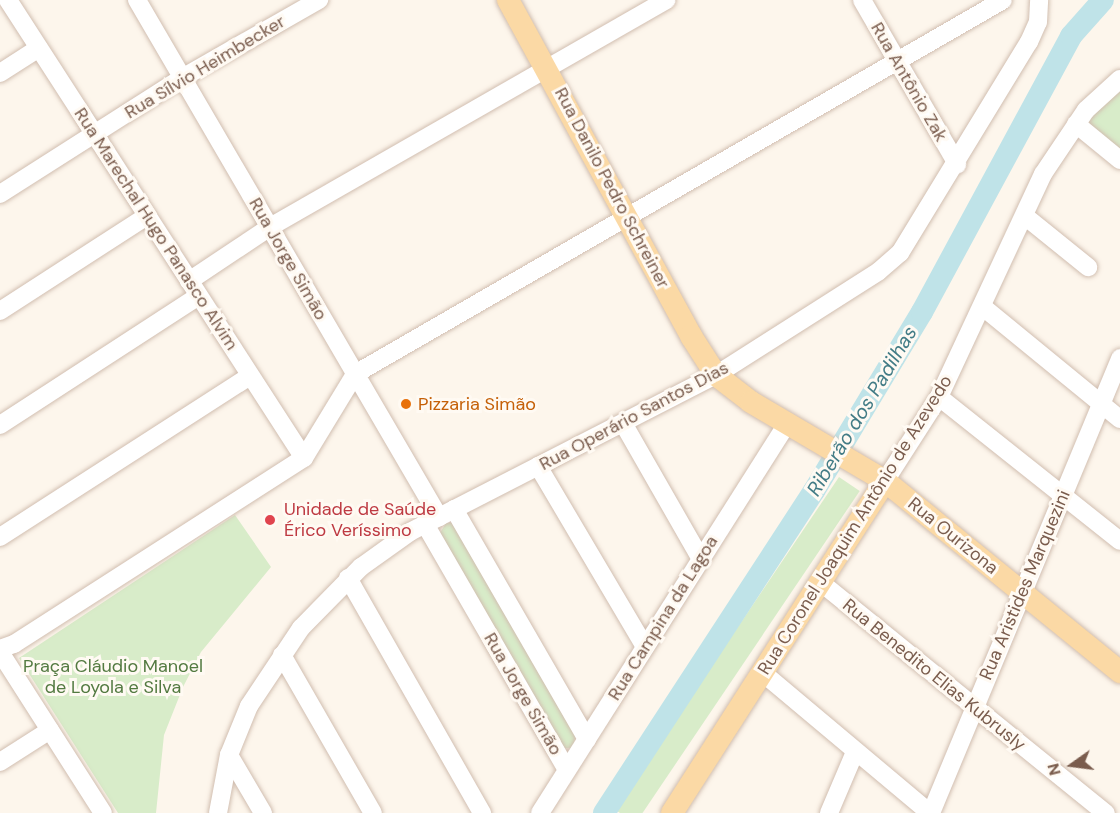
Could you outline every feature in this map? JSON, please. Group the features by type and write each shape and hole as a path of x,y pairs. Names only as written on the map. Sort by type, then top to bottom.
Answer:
{"main road":[{"name":"Rua Danilo Pedro Schreiner","path":"508,0 549,70 690,336 716,375"},
{"name":"Rua Ourizona","path":"716,375 787,424 858,465 880,489 903,496 1120,672"},
{"name":"Rua Coronel Joaquim Antônio de Azevedo","path":"680,810 819,581 880,489"}],"street":[{"name":"Rua Marechal Hugo Panasco Alvim","path":"8,0 304,458"},
{"name":"Rua Jorge Simão","path":"137,0 439,517 587,739"},
{"name":"Rua Sílvio Heimbecker","path":"0,194 182,78 319,0"},
{"path":"0,425 194,288 270,227 549,70 667,0"},
{"name":"Rua Antônio Zak","path":"861,0 957,164"},
{"path":"102,813 0,650 14,644 304,458 355,374 629,219 1003,0"},
{"name":"Rua Operário Santos Dias","path":"218,813 229,755 249,706 282,656 321,604 348,578 439,517 716,375 890,263 914,235 957,164 984,112 1029,42 1038,22 1039,0"},
{"path":"0,73 39,48"},
{"name":"Rua Coronel Joaquim Antônio de Azevedo","path":"880,489 939,396 1026,217 1043,174 1077,124 1120,79"},
{"path":"1077,124 1120,160"},
{"path":"0,311 147,216"},
{"path":"1026,217 1088,267"},
{"path":"983,307 1120,419"},
{"name":"Rua Aristides Marquezini","path":"931,813 1021,591 1120,358"},
{"path":"0,537 250,376"},
{"path":"939,396 1120,541"},
{"path":"623,423 701,559"},
{"name":"Rua Campina da Lagoa","path":"540,813 787,424"},
{"path":"538,466 645,647"},
{"name":"Rua Jorge Simão","path":"439,517 567,770"},
{"path":"348,578 482,813"},
{"name":"Rua Benedito Elias Kubrusly","path":"819,581 1106,813"},
{"path":"282,656 373,813"},
{"path":"763,673 931,813"},
{"path":"0,762 50,730"},
{"path":"829,813 855,752"},
{"path":"229,755 263,813"}],"green space":[{"path":"1120,87 1120,153 1084,123"},
{"path":"839,477 860,491 643,813 620,813 615,809"},
{"name":"Praça Cláudio Manoel de Loyola e Silva","path":"235,515 271,567 201,652 183,687 164,735 156,813 118,813 19,658"},
{"path":"446,523 452,523 576,733 573,748 563,748 440,533"}],"waterway":[{"name":"Riberão dos Padilhas","path":"604,813 814,491 922,312 1071,36 1103,0"}],"place":[{"name":"Pizzaria Simão","path":"406,404"},
{"name":"Unidade de Saúde Érico Veríssimo","path":"270,520"}]}
